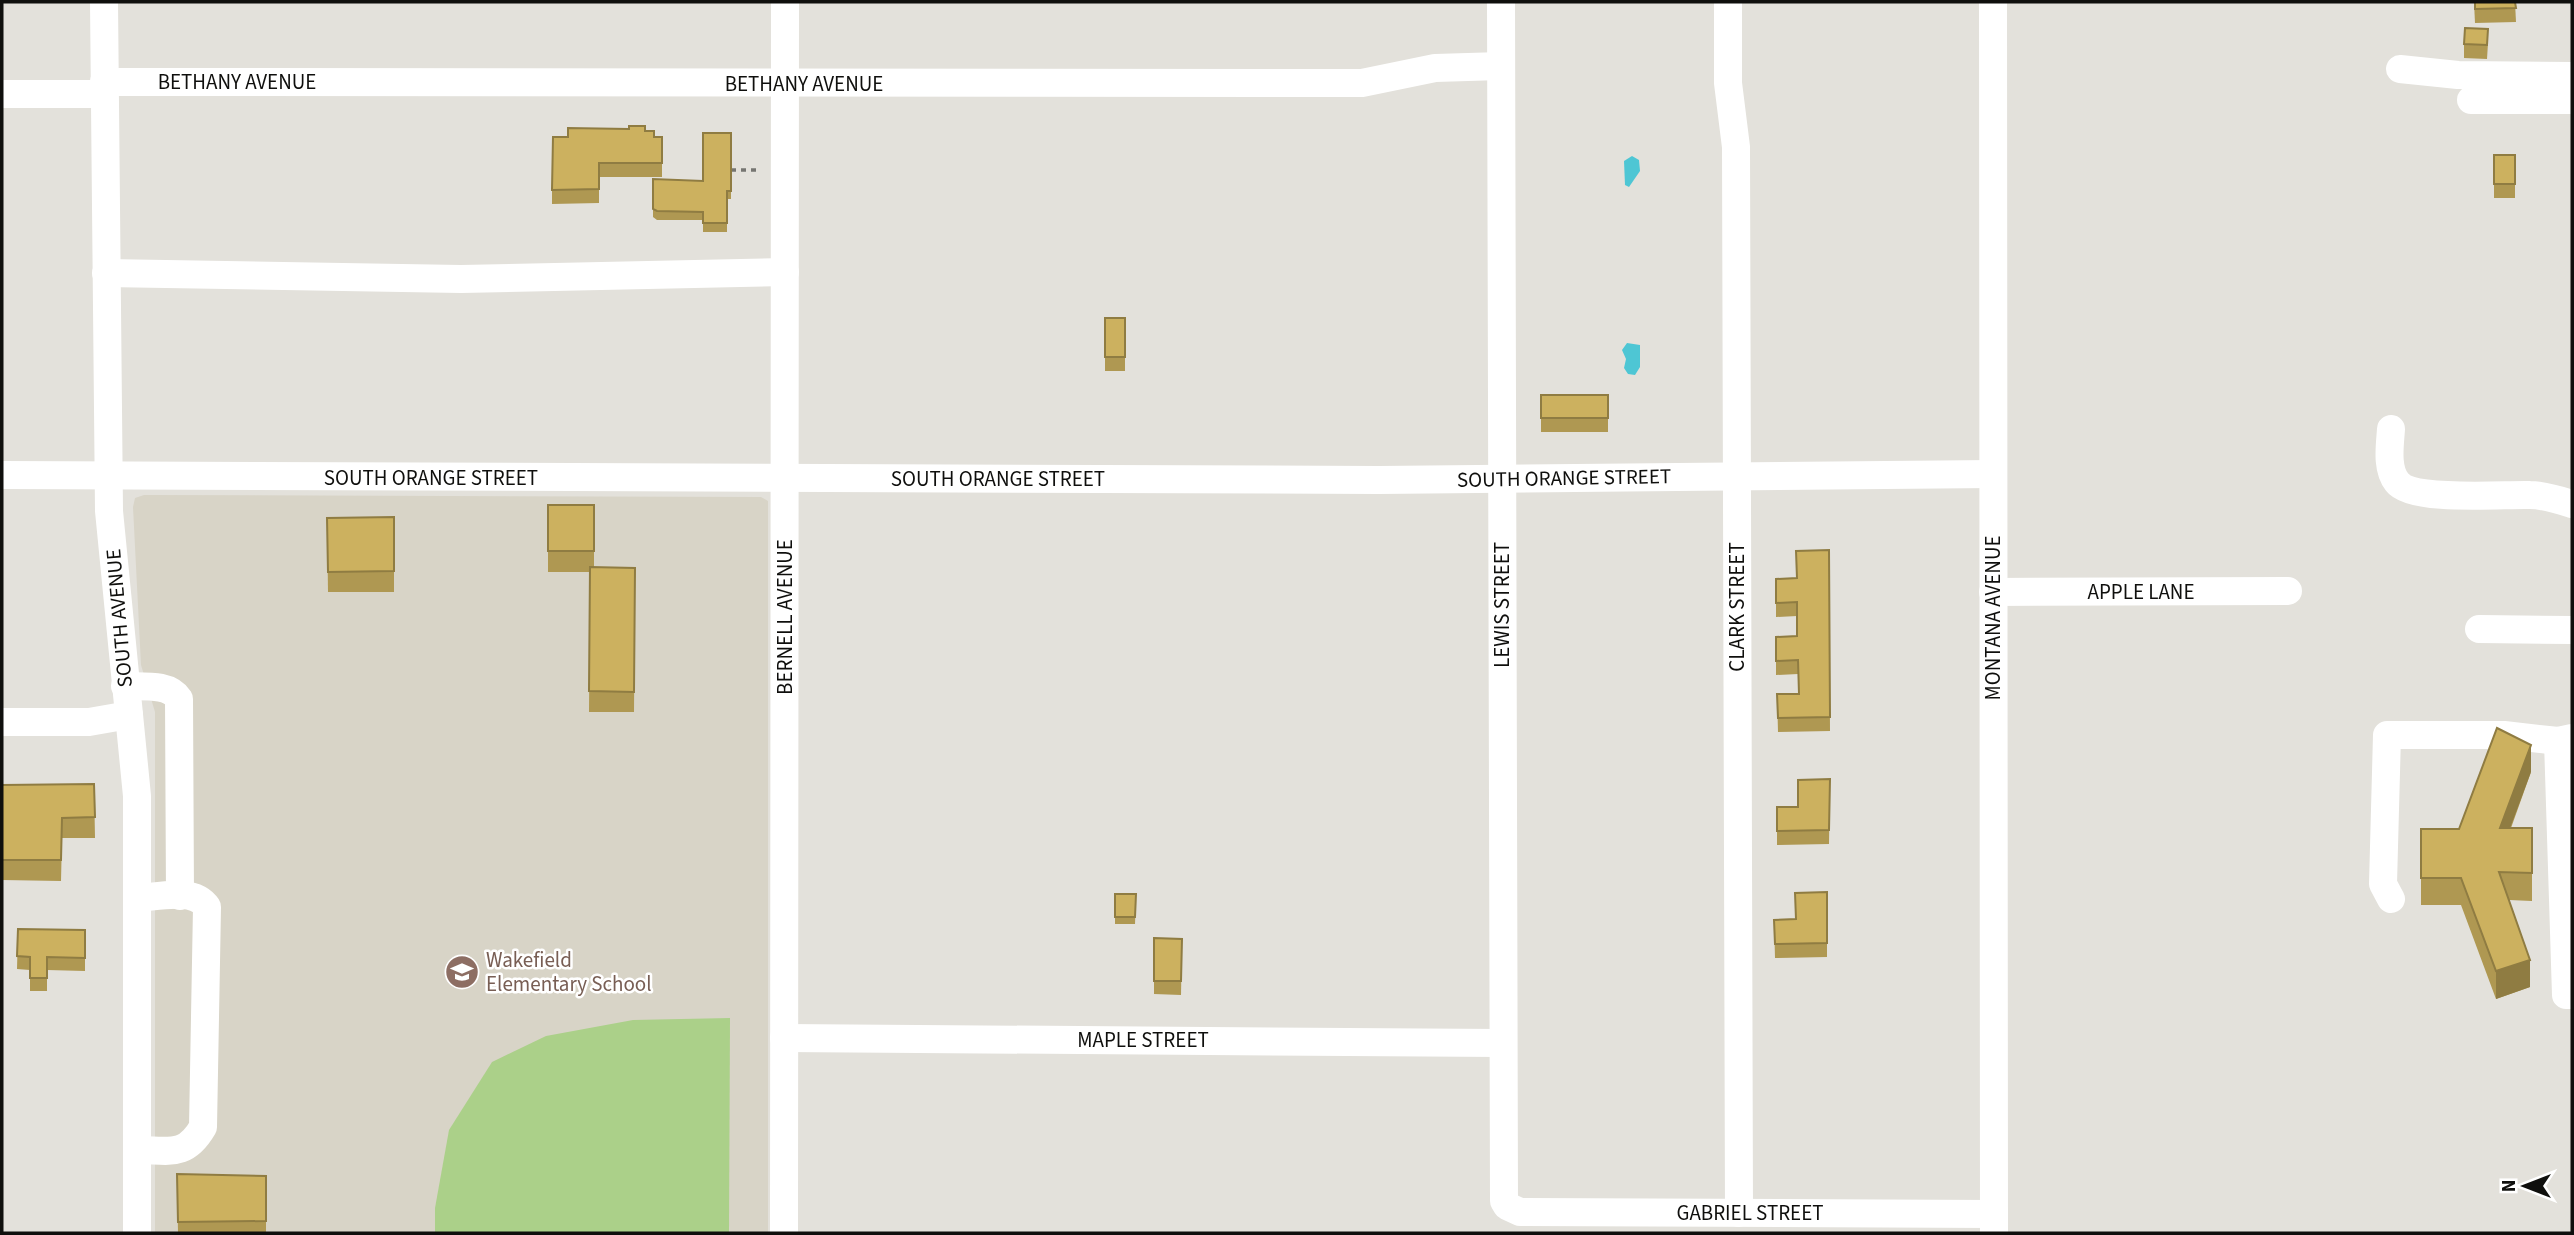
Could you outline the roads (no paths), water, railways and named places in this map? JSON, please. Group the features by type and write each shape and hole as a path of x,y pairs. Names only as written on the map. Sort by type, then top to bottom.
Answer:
{"street":[{"name":"SOUTH AVENUE","path":"104,2 108,476 137,796 137,1233"},
{"name":"BERNELL AVENUE","path":"784,1233 785,2"},
{"name":"LEWIS STREET","path":"1501,2 1502,1193 1507,1206"},
{"name":"CLARK STREET","path":"1728,2 1728,83 1736,148 1739,1213"},
{"name":"MONTANA AVENUE","path":"1993,2 1994,1224"},
{"name":"BETHANY AVENUE","path":"2,94 104,88 1362,83 1435,68 1501,66"},
{"path":"2400,69 2458,75 2572,76"},
{"path":"2471,100 2572,100"},
{"path":"106,274 461,279 785,272"},
{"path":"2391,429 2389,461 2396,482 2405,489 2430,494 2533,495 2572,504"},
{"name":"SOUTH ORANGE STREET","path":"2,475 1502,479 1993,474"},
{"name":"APPLE LANE","path":"1993,592 2288,591"},
{"path":"2479,629 2572,630"},
{"path":"125,686 164,689 174,692 178,699 180,896"},
{"path":"2,722 89,722 129,715"},
{"path":"2391,899 2383,884 2387,735 2504,735 2565,740 2566,995 2572,995"},
{"path":"137,898 180,896 203,900 207,906 203,1127 193,1144 184,1150 137,1150"},
{"name":"MAPLE STREET","path":"784,1038 1502,1043"},
{"name":"GABRIEL STREET","path":"1507,1206 1520,1212 1739,1213 1994,1224"}],"water":[{"path":"1632,156 1639,160 1640,171 1629,187 1625,185 1624,161"},
{"path":"1627,343 1640,345 1640,367 1635,375 1628,374 1624,368 1626,359 1622,350"}],"place":[{"name":"Wakefield Elementary School","path":"462,972"}]}
